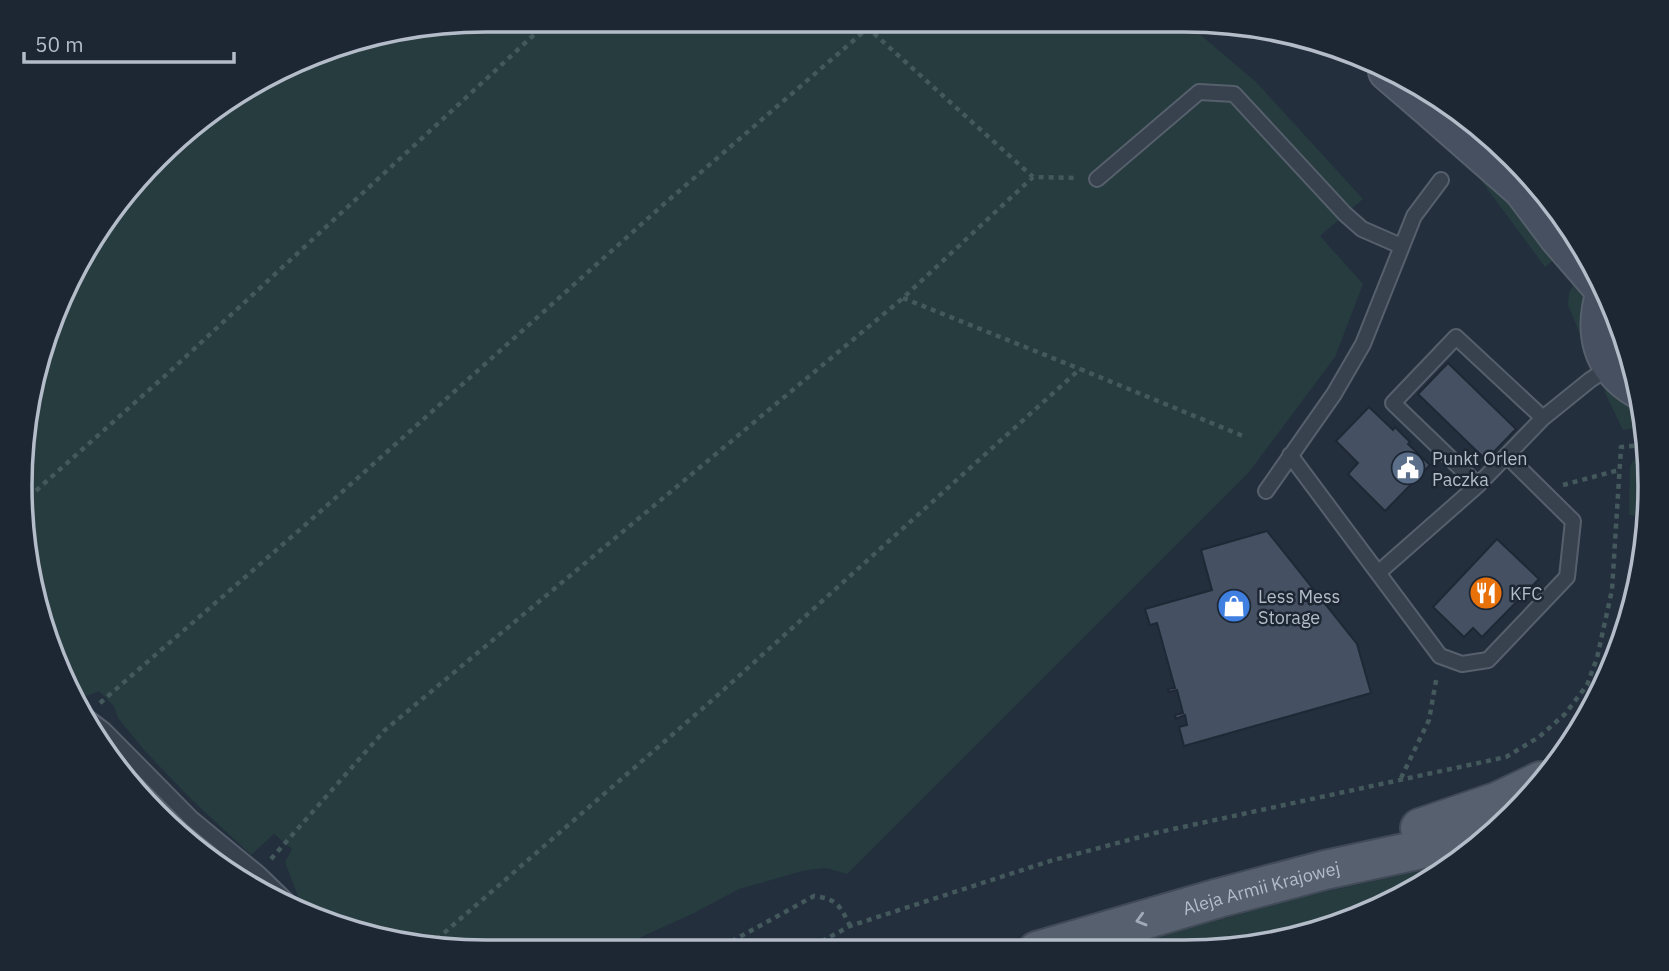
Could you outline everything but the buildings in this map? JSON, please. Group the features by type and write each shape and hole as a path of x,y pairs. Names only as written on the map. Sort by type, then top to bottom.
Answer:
{"main road":[{"path":"1325,870 1424,827 1519,791"},
{"name":"Aleja Armii Krajowej","path":"1075,940 1325,870 1468,839"}],"street":[{"path":"1418,97 1532,194"},
{"path":"1523,189 1575,256"},
{"path":"1601,307 1599,329 1603,348 1624,375"}],"lane":[{"path":"1097,179 1199,92 1234,94 1345,214 1362,229 1401,246"},
{"path":"1266,491 1334,394 1363,344 1414,216 1441,180"},
{"path":"1478,485 1393,402 1456,337 1543,418"},
{"path":"1378,573 1478,485 1543,418 1590,380 1624,377"},
{"path":"1290,455 1440,656 1462,664 1488,660 1567,577 1573,521 1507,456"},
{"path":"94,715 192,819 273,887"}],"path":[{"path":"32,494 167,374 537,32"},
{"path":"92,713 664,204 863,32"},
{"path":"872,32 1033,177 1097,179"},
{"path":"260,874 385,730 903,298 1033,177"},
{"path":"903,298 1243,436"},
{"path":"439,937 710,702 1080,369"},
{"path":"824,940 850,926 1050,861 1155,833 1506,757 1539,737 1565,714 1587,685 1597,658 1612,590 1621,447 1636,446"},
{"path":"1542,491 1619,470"},
{"path":"1401,779 1429,720 1440,656"},
{"path":"734,940 814,896 830,898 840,906 850,926"}],"green space":[{"path":"456,32 1197,32 1256,82 1363,199 1320,236 1363,284 1335,357 1249,472 847,874 826,868 806,870 739,889 635,940 456,939 397,931 340,915 299,899 285,862 292,849 274,834 251,855 145,751 118,718 114,706 99,691 84,697 66,659 47,603 32,515 35,426 47,368 66,312 92,258 108,233 164,164 233,108 258,92 312,66 397,40"},
{"path":"1473,165 1561,254 1545,267 1471,167"},
{"path":"1575,282 1585,297 1588,354 1568,305 1569,293"},
{"path":"1604,391 1618,394 1630,404 1634,428 1623,430"},
{"path":"1637,459 1637,516 1629,515 1630,466"},
{"path":"1424,870 1357,905 1301,924 1243,936 1147,940 1306,896"}],"place":[{"name":"Punkt Orlen Paczka","path":"1408,468"},
{"name":"KFC","path":"1486,593"},
{"name":"Less Mess Storage","path":"1234,606"}]}
